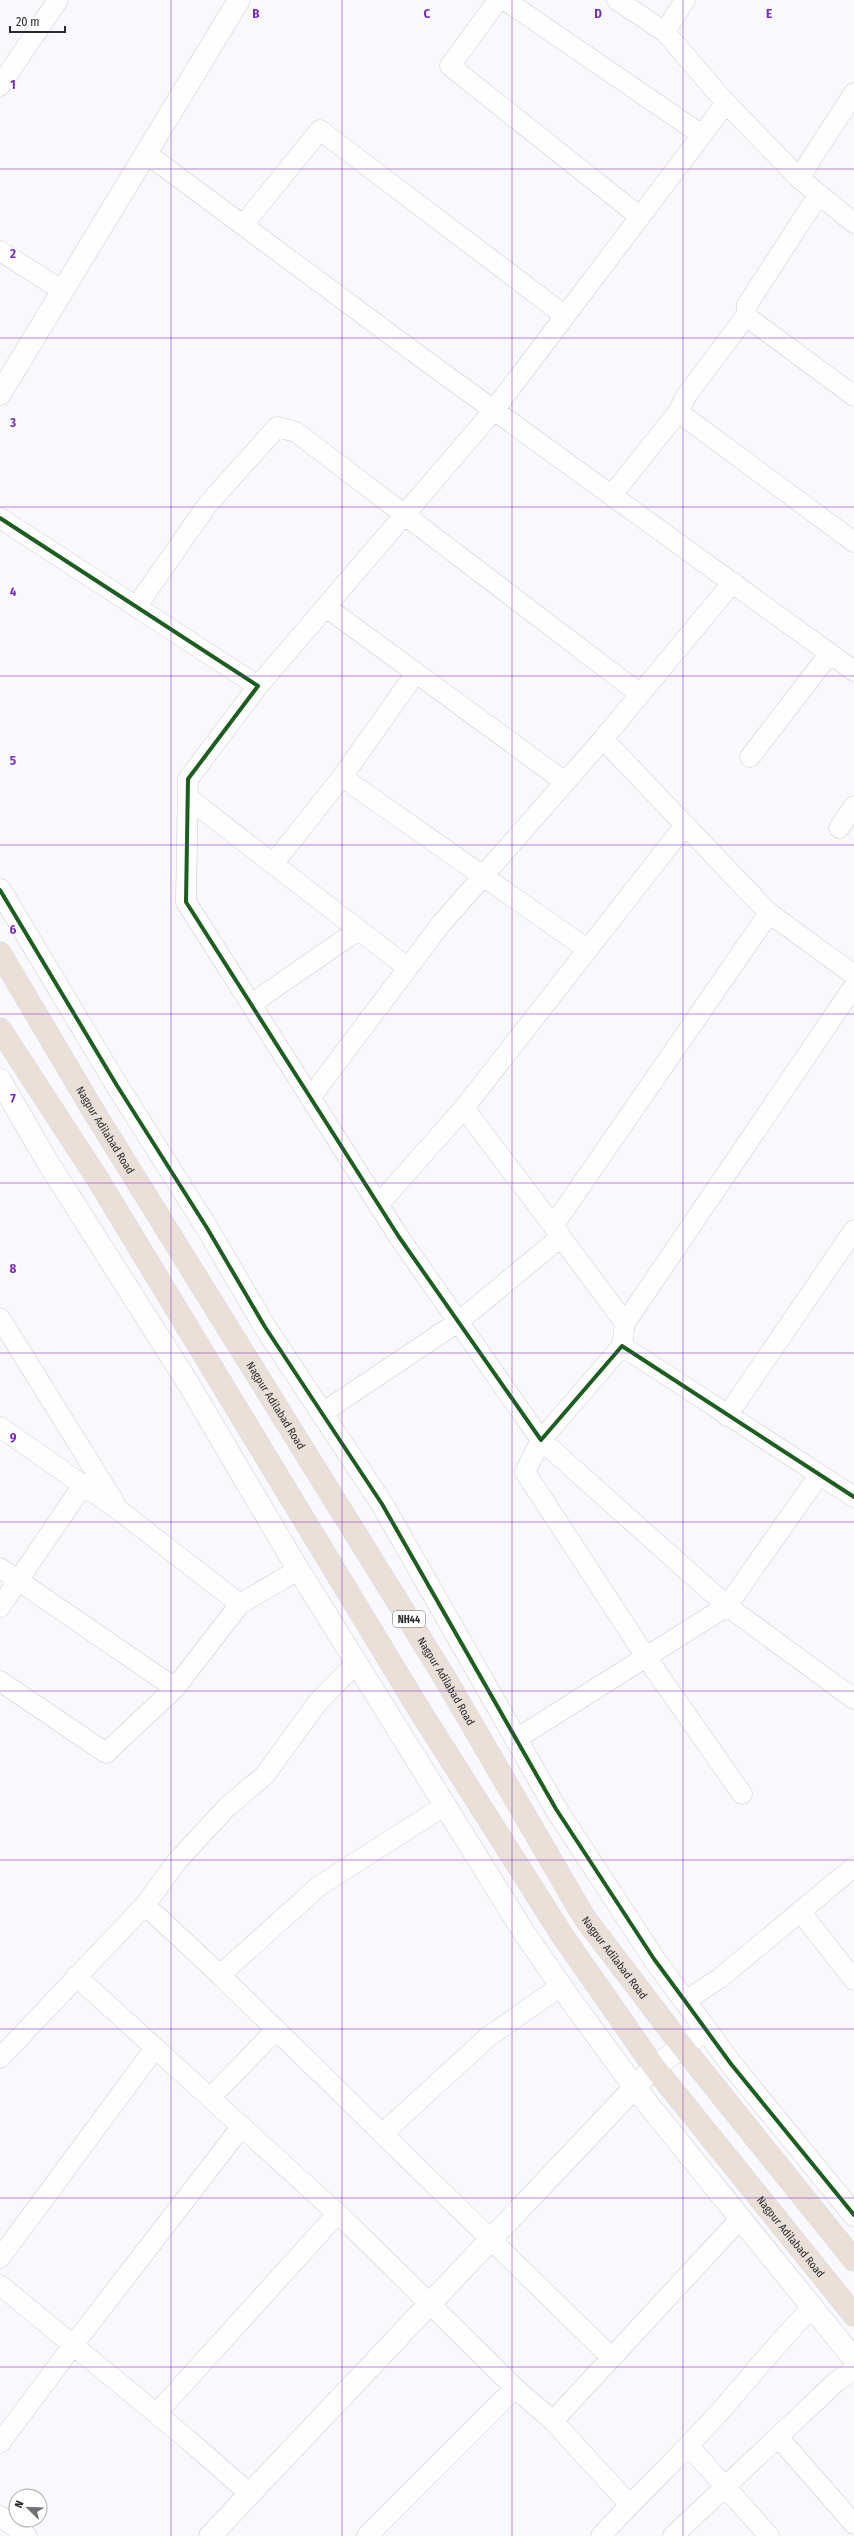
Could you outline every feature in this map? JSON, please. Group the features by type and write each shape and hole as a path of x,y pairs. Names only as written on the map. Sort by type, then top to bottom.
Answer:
{"highway":[{"name":"Nagpur Adilabad Road","path":"0,953 94,1112 445,1678 584,1917 682,2046 854,2260"},
{"name":"Nagpur Adilabad Road","path":"0,1029 98,1178 420,1711 562,1934 654,2067 854,2315"}],"street":[{"path":"0,86 58,0"},
{"path":"498,0 450,66 640,216"},
{"path":"505,0 702,135"},
{"path":"617,0 665,32 726,103 798,178 854,223"},
{"path":"665,32 685,0"},
{"path":"0,394 148,154 236,1"},
{"path":"798,178 854,93"},
{"path":"726,103 494,410 258,686 188,779 186,902 378,1205 541,1440 727,1606 854,1699"},
{"path":"244,225 320,130 564,316"},
{"path":"148,154 494,410 854,671"},
{"path":"612,495 678,412 686,396 746,316 747,305 819,194"},
{"path":"0,251 63,291"},
{"path":"746,316 854,396"},
{"path":"678,412 854,542"},
{"path":"136,607 208,504 277,427 296,432 640,694"},
{"path":"0,518 258,686"},
{"path":"310,1098 442,924 603,739 733,582"},
{"path":"326,607 415,674 565,782"},
{"path":"750,757 830,653"},
{"path":"273,864 342,777 415,674"},
{"path":"603,739 769,913 854,974"},
{"path":"342,777 587,949"},
{"path":"188,798 408,968"},
{"path":"839,828 854,806"},
{"path":"378,1205 464,1108 685,825"},
{"path":"0,890 116,1084 207,1228 265,1327 382,1504 556,1809 654,1959 706,2030 854,2216"},
{"path":"322,1413 458,1322 557,1231 769,913"},
{"path":"251,1004 358,930"},
{"path":"742,1794 646,1657 525,1472 541,1440 622,1346 625,1322 854,986"},
{"path":"0,1080 48,1161 188,1382 298,1570 444,1806 561,1986 635,2088 854,2359"},
{"path":"464,1108 625,1322"},
{"path":"727,1416 854,1230"},
{"path":"0,1318 120,1510"},
{"path":"622,1346 727,1416 854,1497"},
{"path":"0,1427 120,1510 240,1604"},
{"path":"516,1739 727,1606 819,1475"},
{"path":"0,1607 83,1485"},
{"path":"0,1568 175,1688"},
{"path":"0,1681 106,1753 175,1688 240,1604 298,1570"},
{"path":"0,2058 76,1976 95,1959 145,1906 178,1860 197,1839 227,1807 265,1775 318,1702 356,1663"},
{"path":"445,1678 472,1663"},
{"path":"220,1975 320,1886 444,1806"},
{"path":"685,2001 720,1978 854,1867"},
{"path":"145,1906 220,1975 612,2358"},
{"path":"800,1911 854,1980"},
{"path":"76,1976 242,2126 431,2303 515,2388 553,2421 629,2504"},
{"path":"382,2134 488,2037 561,1986"},
{"path":"210,2098 276,2030"},
{"path":"210,2536 654,2067 706,2030"},
{"path":"0,2258 155,2048"},
{"path":"0,2443 74,2344 242,2126"},
{"path":"157,2413 337,2214"},
{"path":"553,2421 740,2219"},
{"path":"0,2285 157,2413 250,2494"},
{"path":"606,2534 629,2504 715,2417 784,2336 812,2308"},
{"path":"673,2536 725,2485 837,2381 854,2370"},
{"path":"367,2536 515,2388"},
{"path":"778,2437 854,2524"},
{"path":"688,2445 725,2485 768,2536"},
{"path":"0,2516 27,2536"}],"cycle path":[{"path":"0,518 258,686 188,779 186,902 399,1237 541,1440 622,1346 854,1497"},
{"path":"0,890 116,1084 207,1228 265,1327 382,1504 556,1809 654,1959 731,2064 854,2215"}]}
